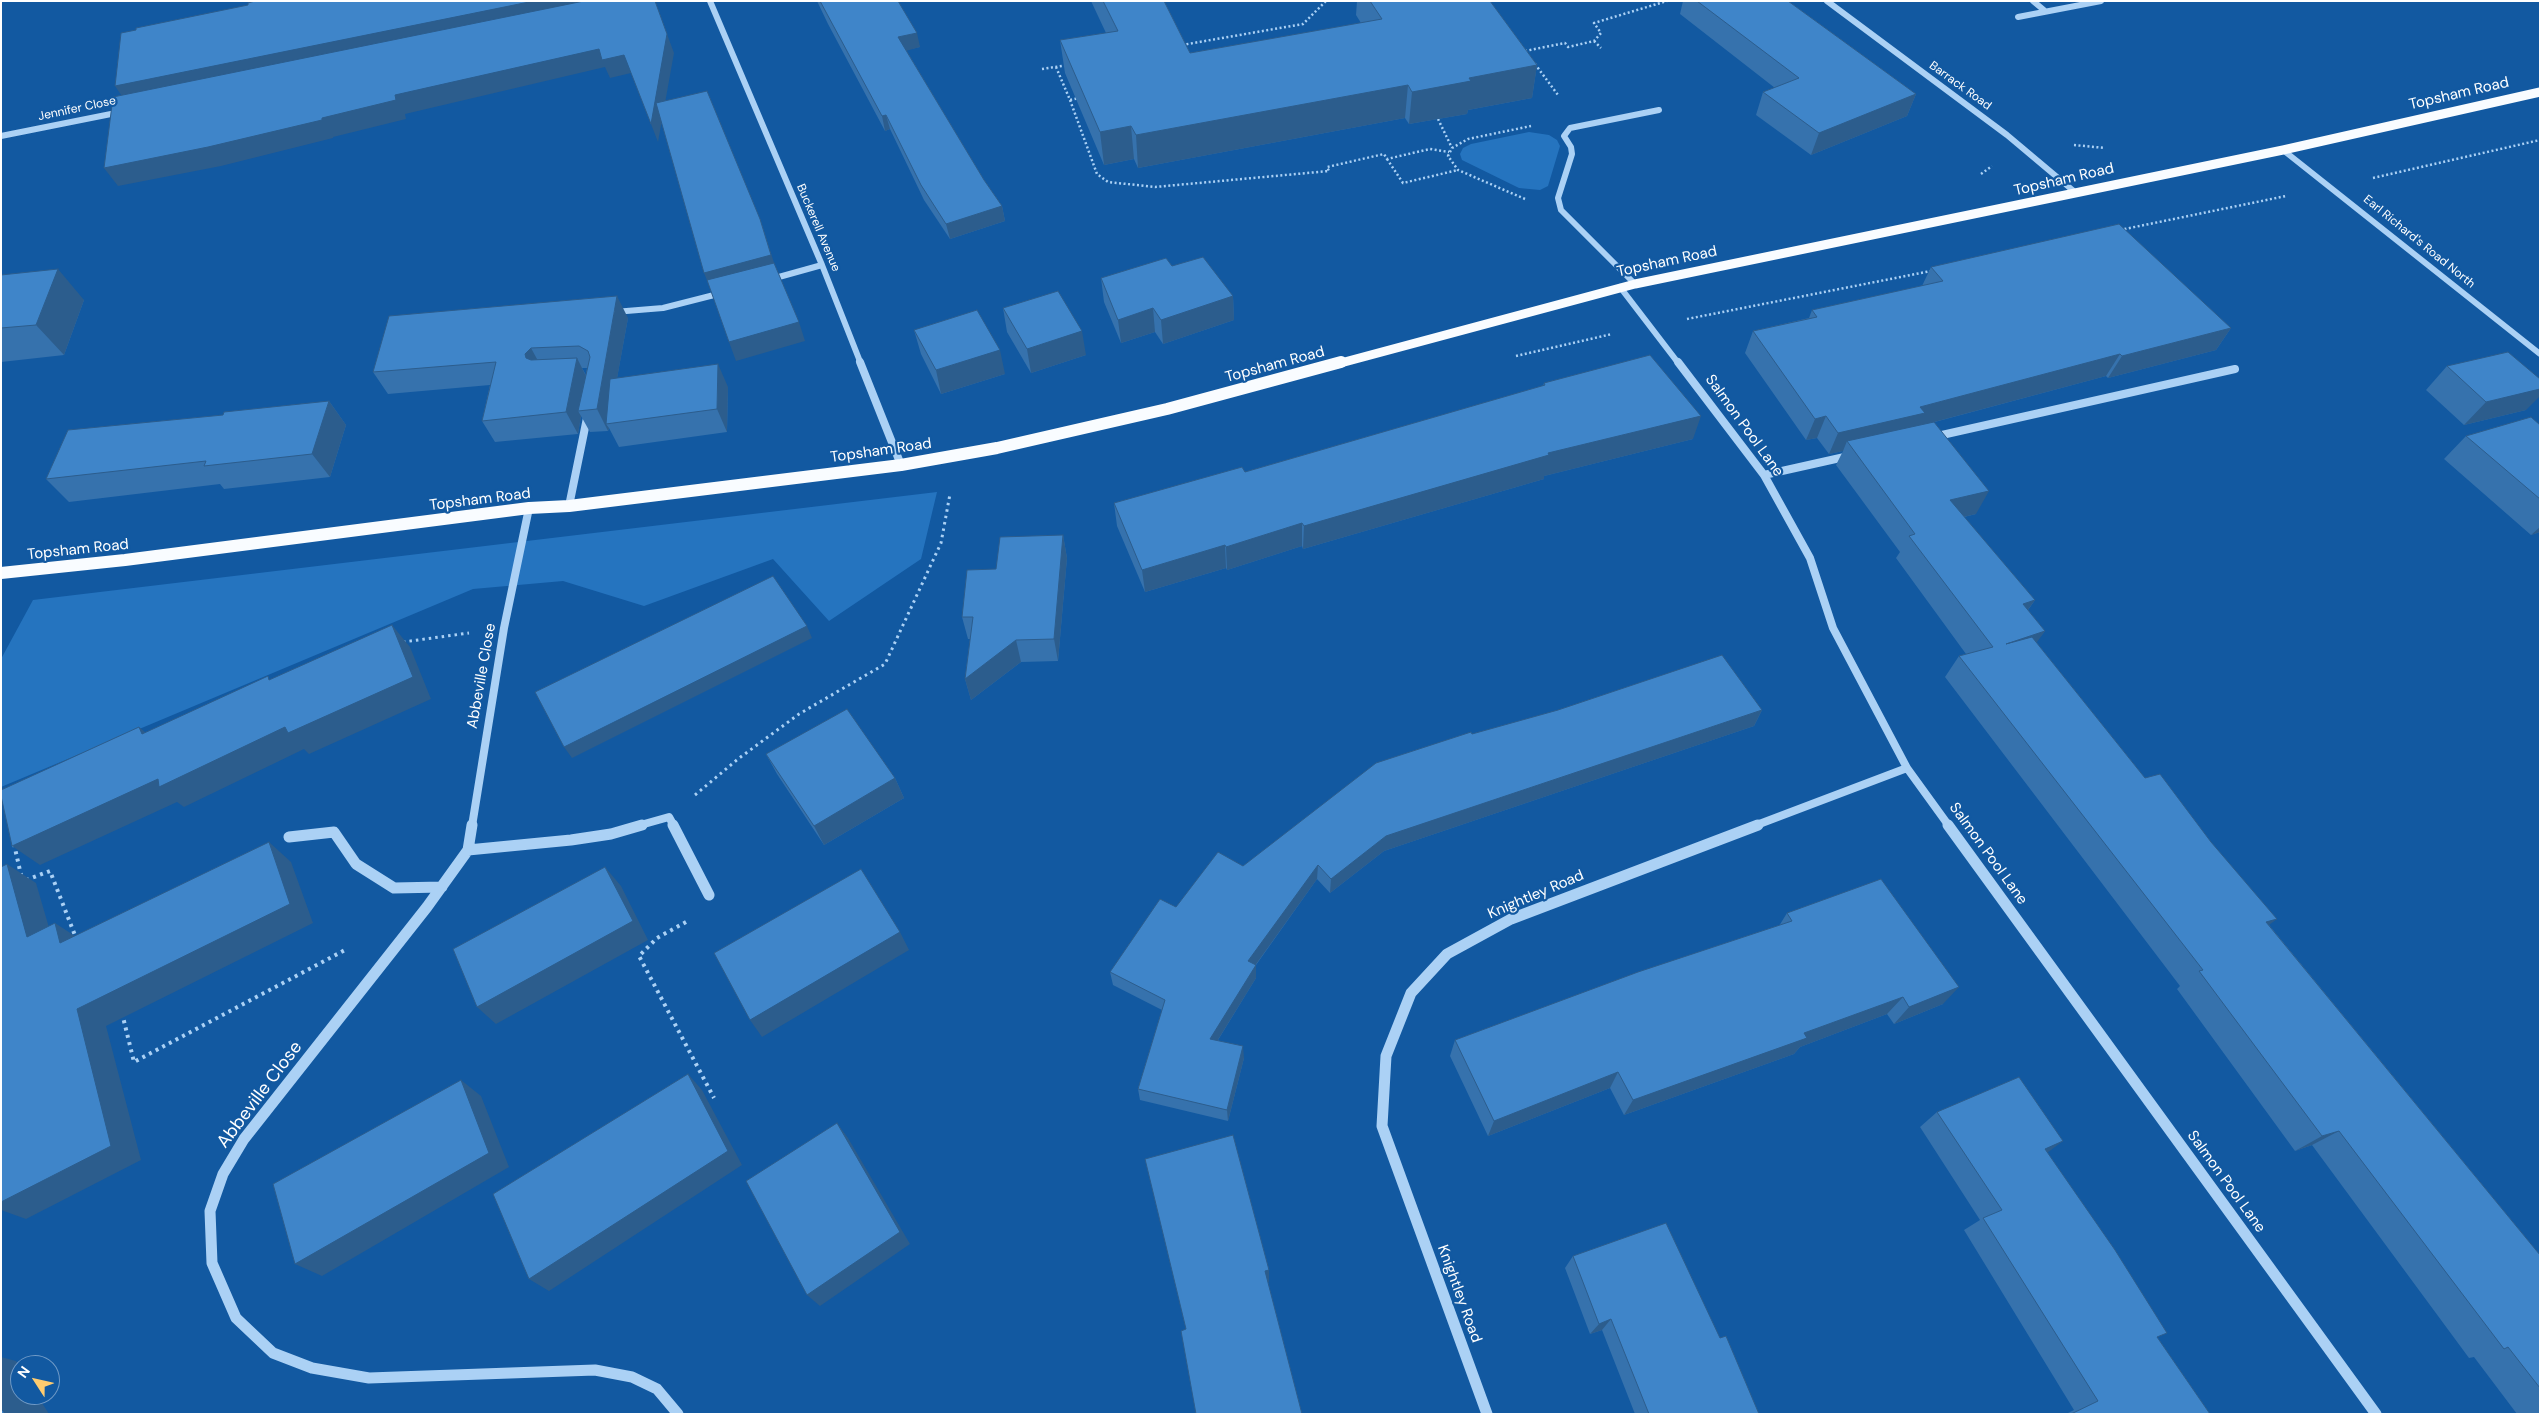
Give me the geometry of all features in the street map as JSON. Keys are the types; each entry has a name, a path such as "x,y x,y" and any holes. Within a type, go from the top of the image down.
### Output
{"main road":[{"name":"Topsham Road","path":"1,573 125,560 529,508 569,506 901,465 997,448 1167,409 1620,287 2283,150 2540,92"}],"street":[{"name":"Buckerell Avenue","path":"710,1 822,265 901,465"},
{"name":"Barrack Road","path":"1827,1 2002,130 2076,193"},
{"path":"2033,1 2045,11"},
{"path":"2018,17 2101,1"},
{"name":"Jennifer Close","path":"1,136 128,110"},
{"path":"1635,284 1561,210 1558,198 1572,154 1571,146 1564,136 1570,128 1659,110"},
{"name":"Earl Richard's Road North","path":"2283,150 2540,354"},
{"path":"757,283 822,265"},
{"name":"Salmon Pool Lane","path":"1620,287 1764,475 1810,558 1833,628 1907,768 2376,1414"},
{"path":"608,312 663,308 730,291"},
{"path":"1927,438 2235,369"},
{"path":"569,506 589,406"},
{"path":"1764,475 1860,453"},
{"name":"Abbeville Close","path":"529,508 504,628 468,850 442,887 244,1139 223,1174 210,1211 212,1263 236,1318 272,1353 312,1368 369,1378 595,1370 632,1377 657,1389 678,1414"},
{"name":"Knightley Road","path":"1487,1414 1382,1126 1386,1056 1411,993 1447,954 1510,919 1907,768"},
{"path":"468,850 572,840 611,834 669,816 709,895"},
{"path":"289,837 334,832 356,864 394,888 442,887"}],"path":[{"path":"1179,45 1302,24 1326,1"},
{"path":"1525,51 1565,43 1568,47 1594,41 1601,33 1594,23 1668,1"},
{"path":"1594,41 1601,48"},
{"path":"1520,48 1525,51 1562,101"},
{"path":"1042,69 1075,64"},
{"path":"1056,67 1097,174 1108,182 1155,187 1329,171 1327,167 1384,154 1403,183 1458,170"},
{"path":"1070,100 1082,98"},
{"path":"1438,119 1452,148"},
{"path":"1533,125 1468,139 1452,148 1450,152 1451,163 1458,170 1533,203 1561,210"},
{"path":"2112,232 2332,187 2540,140"},
{"path":"1387,158 1430,149 1450,152"},
{"path":"669,816 738,759 799,714 885,664 941,543 950,492"},
{"path":"400,642 504,628"},
{"path":"13,837 22,882 50,871 75,938 83,934"},
{"path":"709,895 715,906 657,938 639,956 714,1098"},
{"path":"120,1007 134,1062 349,948"}],"shaded area":[{"path":"1529,132 1549,135 1557,140 1560,146 1548,186 1540,190 1519,188 1462,160 1460,154 1463,148 1471,144"},
{"path":"937,492 921,559 829,621 773,559 644,606 563,581 473,589 1,787 1,659 33,600"}],"building":[{"path":"255,1 534,1 115,86 121,33 136,30 136,28 248,5 248,3"},
{"path":"584,1 655,1 667,34 651,124 624,55 602,60 599,49 395,95 396,100 322,118 322,120 208,147 104,168 113,97"},
{"path":"820,1 898,1 917,33 898,37 984,180 1002,206 946,224 921,185 886,115 882,116"},
{"path":"1103,1 1164,1 1190,53 1382,19 1370,1 1490,1 1537,65 1469,78 1471,81 1412,92 1408,85 1136,135 1131,126 1100,132 1060,40 1118,31"},
{"path":"1697,1 1788,1 1916,94 1819,133 1763,92 1799,78"},
{"path":"707,91 760,219 771,255 704,273 656,103"},
{"path":"2119,224 2231,328 2122,356 2120,354 1920,407 1925,413 1838,433 1826,416 1815,419 1753,331 1817,317 1812,310 1943,281 1931,267"},
{"path":"1203,257 1233,296 1161,320 1153,308 1118,320 1101,278 1166,258 1172,266"},
{"path":"774,263 799,322 729,342 707,280"},
{"path":"58,269 36,325 1,328 1,275"},
{"path":"1058,291 1082,331 1027,349 1003,308"},
{"path":"617,296 597,409 578,411 590,357 588,351 579,346 531,348 525,354 526,358 531,360 577,358 566,412 482,421 496,362 373,372 389,316"},
{"path":"977,310 1000,350 936,370 914,330"},
{"path":"2508,352 2540,379 2540,389 2486,402 2447,366"},
{"path":"1650,355 1701,416 1548,453 1549,455 1304,526 1302,523 1226,547 1225,545 1142,570 1114,503 1242,467 1245,472 1545,385 1544,383"},
{"path":"718,364 717,409 606,424 610,379"},
{"path":"329,401 312,454 204,466 206,461 46,479 68,430 223,415 224,412"},
{"path":"2531,417 2540,425 2540,499 2466,436"},
{"path":"1934,422 1989,491 1950,500 2035,600 2023,604 2045,631 2006,644 2032,637 2145,778 2160,774 2211,842 2277,919 2266,922 2540,1255 2540,1388 2508,1347 2504,1349 2339,1131 2322,1136 2199,971 2203,970 1959,656 1993,647 1909,536 1915,534 1847,441"},
{"path":"1063,535 1054,639 1016,640 965,679 973,617 962,617 967,570 996,569 1000,537"},
{"path":"773,576 807,626 564,747 535,692"},
{"path":"392,625 413,677 288,733 285,727 159,787 158,779 12,846 1,790 139,727 142,734 268,676 269,680"},
{"path":"1722,655 1762,710 1386,836 1331,879 1318,865 1248,961 1256,965 1210,1039 1243,1046 1227,1110 1138,1089 1165,1000 1110,972 1160,899 1176,907 1218,852 1243,866 1376,763 1471,732 1472,734 1558,710"},
{"path":"847,709 895,778 814,826 766,754"},
{"path":"269,842 290,904 77,1009 111,1146 1,1202 1,867 7,864 27,937 55,923 60,943"},
{"path":"605,867 633,921 477,1007 453,949"},
{"path":"861,869 900,932 750,1020 714,953"},
{"path":"1881,879 1959,987 1909,1007 1903,997 1804,1033 1807,1038 1633,1100 1618,1072 1494,1121 1455,1040 1638,972 1792,921 1787,913"},
{"path":"688,1074 728,1151 529,1279 493,1194"},
{"path":"2019,1077 2063,1141 2045,1149 2115,1250 2167,1333 2157,1337 2210,1414 2071,1414 2098,1401 1983,1218 2002,1210 1937,1112"},
{"path":"461,1080 489,1153 295,1264 273,1184"},
{"path":"837,1123 900,1232 807,1295 746,1181"},
{"path":"1233,1135 1269,1270 1265,1271 1302,1414 1196,1414 1181,1331 1186,1329 1145,1159"},
{"path":"1666,1223 1720,1338 1726,1336 1759,1414 1649,1414 1611,1319 1599,1324 1573,1256"}]}
